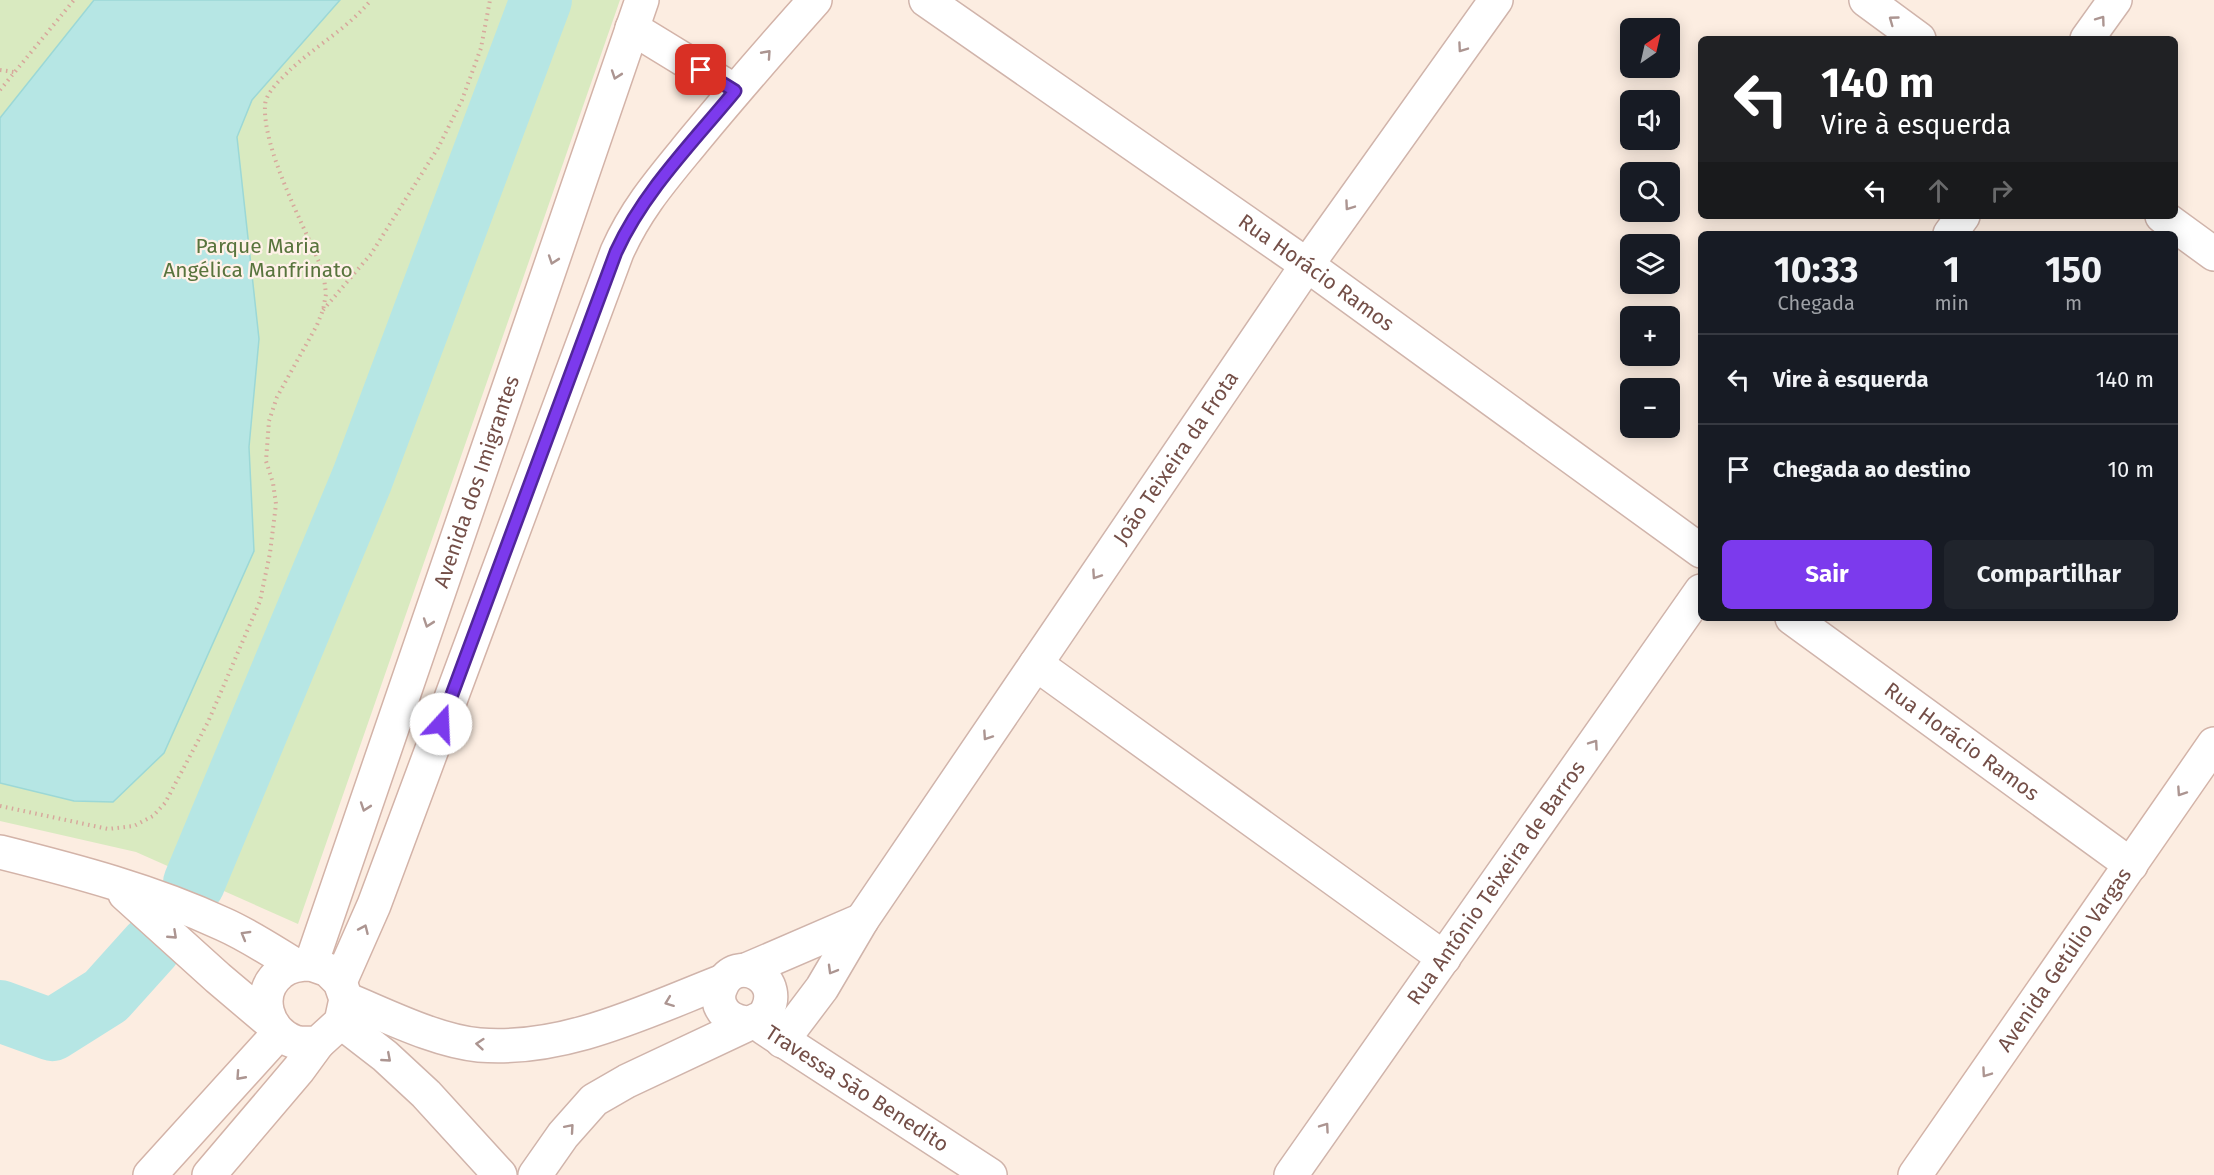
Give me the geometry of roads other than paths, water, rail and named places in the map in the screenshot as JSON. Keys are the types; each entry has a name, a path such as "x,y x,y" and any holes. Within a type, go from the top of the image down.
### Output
{"street":[{"path":"209,1175 336,1012 616,252 629,224 650,194 735,91 815,0"},
{"name":"Rua Horácio Ramos","path":"926,0 1307,265 1698,549"},
{"name":"João Teixeira da Frota","path":"782,1041 822,988 862,920 1307,265 1496,0"},
{"path":"1866,0 1915,36"},
{"path":"2089,36 2115,0"},
{"path":"637,14 735,91"},
{"name":"Avenida dos Imigrantes","path":"303,964 637,14"},
{"path":"2166,219 2214,254"},
{"name":"Rua Antônio Teixeira de Barros","path":"1291,1175 1698,595"},
{"name":"Rua Horácio Ramos","path":"1796,621 2131,865"},
{"path":"1036,664 1444,958"},
{"name":"Avenida Getúlio Vargas","path":"1915,1175 2212,751"},
{"path":"0,852 75,870 187,908 303,964 328,970 336,1012 426,1094 500,1175"},
{"path":"113,883 274,1027 296,1042 336,1012 477,1045 524,1046 591,1031 735,976 862,920"},
{"path":"274,1027 266,1005 269,987 280,972 303,964"},
{"path":"535,1175 563,1135 594,1100 627,1081 750,1022 768,1010 771,993 769,984 755,972 735,976 719,990 722,1009 728,1017 736,1021 750,1022"},
{"name":"Travessa São Benedito","path":"750,1022 990,1175"},
{"path":"150,1175 274,1027"}],"water":[{"path":"94,0 340,0 252,100 237,137 259,339 249,447 254,551 164,753 113,802 74,801 0,783 0,118"}],"waterway":[{"path":"194,883 362,479 541,0"},
{"path":"0,1011 52,1030 106,996 151,946"}],"park label":[{"name":"Parque Maria Angélica Manfrinato","path":"258,258"}]}
